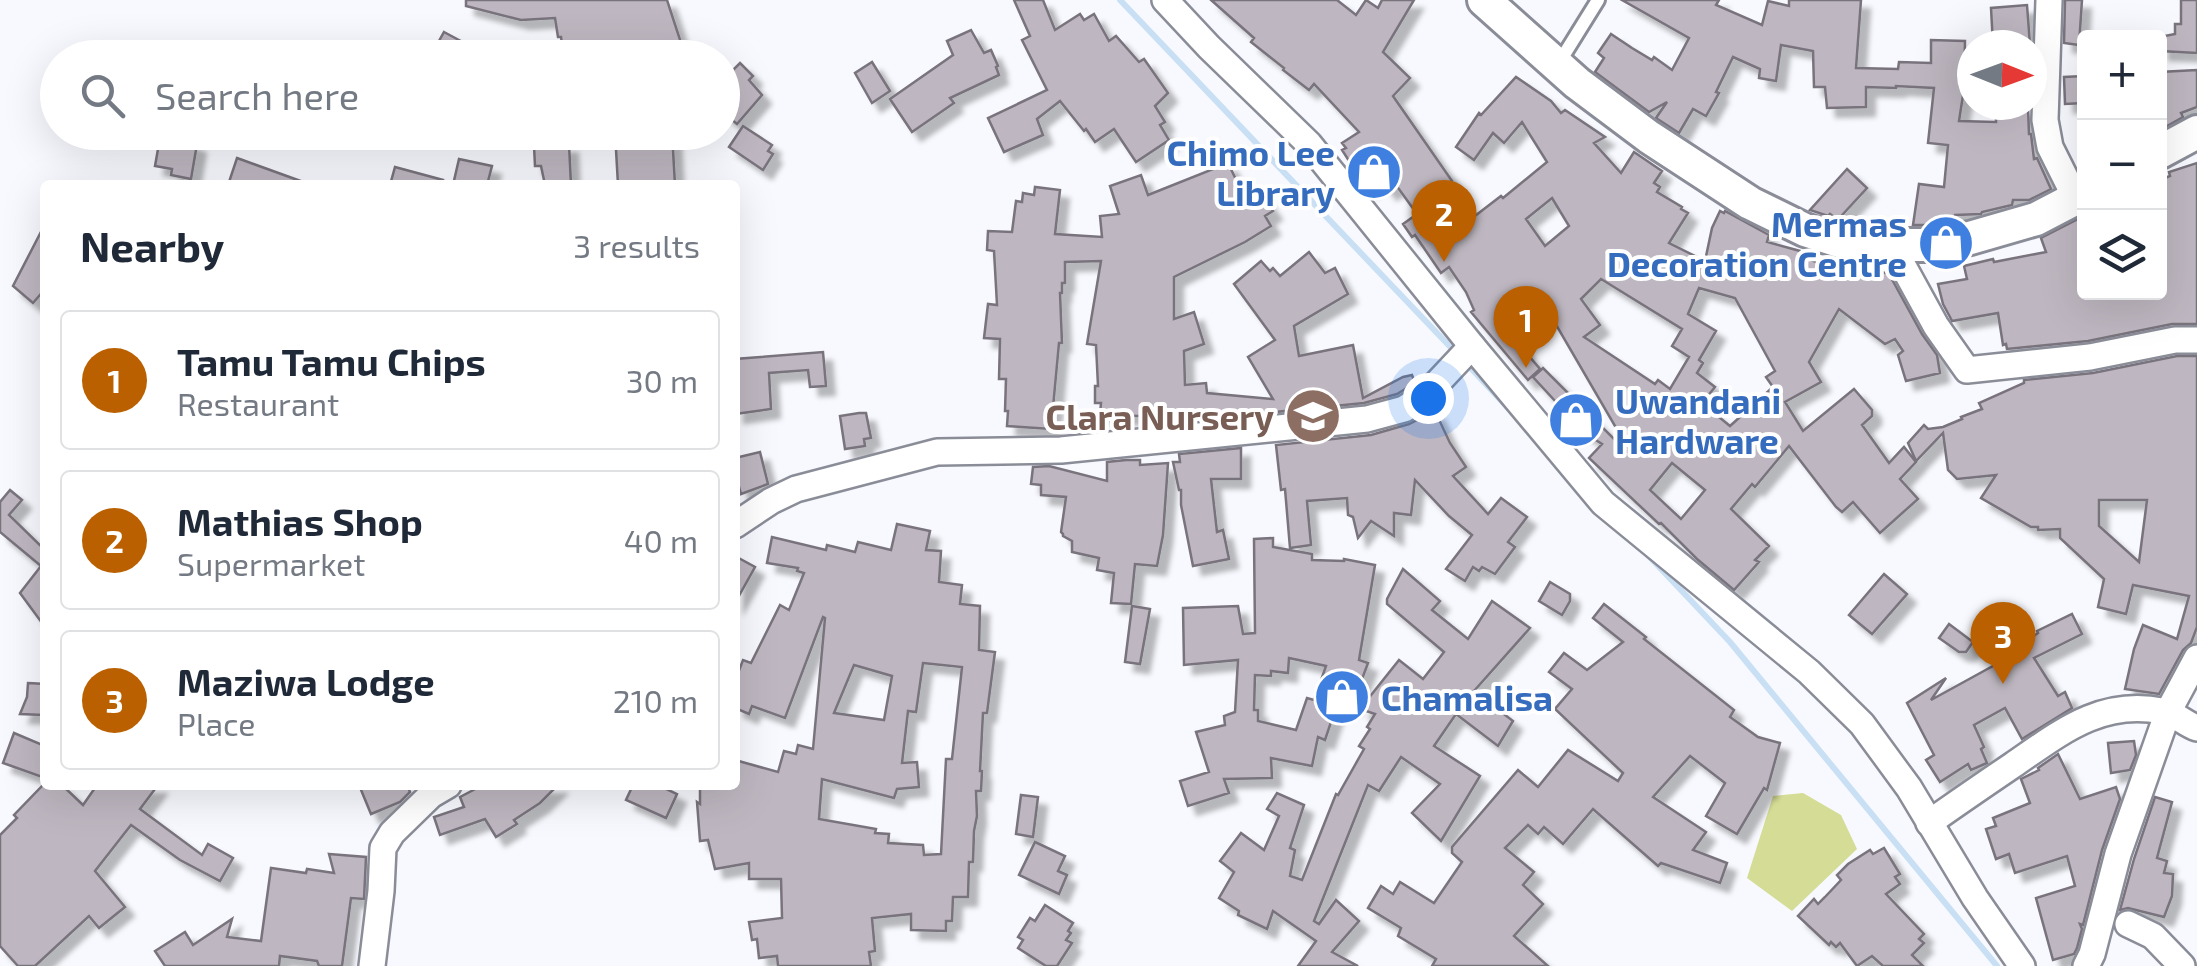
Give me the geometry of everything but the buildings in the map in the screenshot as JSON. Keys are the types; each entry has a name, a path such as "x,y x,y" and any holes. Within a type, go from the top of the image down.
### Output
{"street":[{"path":"1166,0 1310,144 1604,503 1809,672 1862,724 1908,788 2022,966"},
{"path":"1484,0 1557,66 1649,137 1750,203 1805,230 1852,244 1934,245 2036,219 2077,198"},
{"path":"2050,0 2045,120 2050,148 2077,192"},
{"path":"2167,148 2197,132"},
{"path":"1891,244 1936,326 1968,370 2197,340"},
{"path":"740,521 770,500 796,490 937,452 1061,450 1367,419 1404,409 1425,396 1472,346"},
{"path":"2086,966 2118,854 2168,712 2197,658"},
{"path":"1929,822 2090,716 2136,708 2168,712 2197,728"},
{"path":"372,966 383,848 392,833 440,790"},
{"path":"2128,924 2153,936 2182,966"}],"lane":[{"path":"1557,66 1598,0"}],"green space":[{"path":"1803,793 1841,815 1857,849 1792,911 1747,878 1773,796"}],"waterway":[{"path":"1120,0 1457,354"},
{"path":"1466,363 1509,409"},
{"path":"1645,552 1730,642 1997,966"}],"place":[{"name":"Chimo Lee Library","path":"1374,172"},
{"name":"Mermas Decoration Centre","path":"1946,243"},
{"name":"Mathias Shop","path":"1444,262"},
{"name":"Tamu Tamu Chips","path":"1526,368"},
{"name":"Clara Nursery","path":"1313,416"},
{"name":"Uwandani Hardware","path":"1576,420"},
{"name":"Maziwa Lodge","path":"2003,684"},
{"name":"Chamalisa","path":"1342,697"}]}
